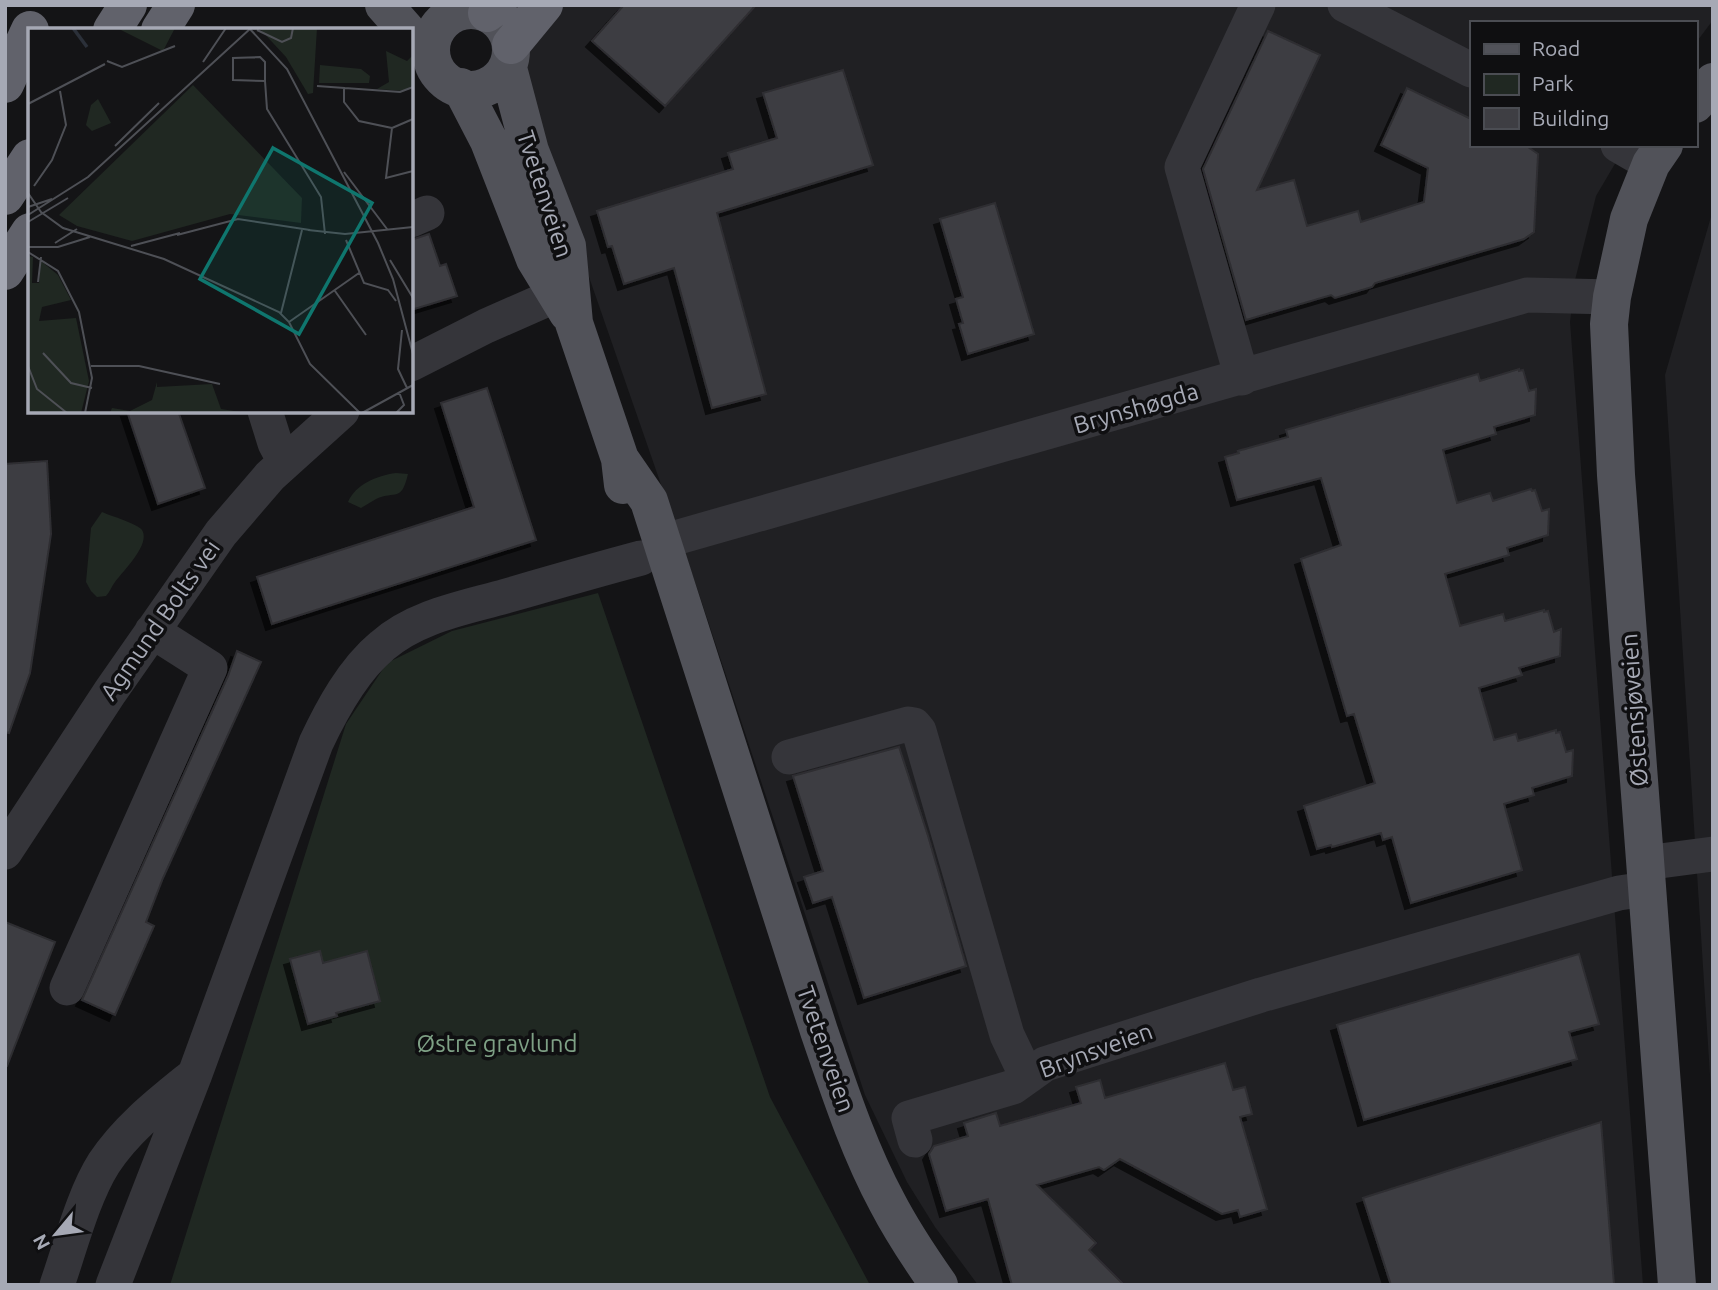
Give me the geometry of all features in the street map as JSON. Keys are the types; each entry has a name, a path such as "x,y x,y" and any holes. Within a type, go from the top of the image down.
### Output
{"highway":[{"path":"31,28 41,5"},
{"path":"113,28 128,5"},
{"path":"161,28 176,5"},
{"path":"509,56 544,5"},
{"path":"5,84 28,34"},
{"path":"5,196 28,161"},
{"path":"5,271 28,235"}],"main road":[{"path":"384,5 405,28"},
{"path":"416,40 432,42 442,23 472,9"},
{"name":"Tvetenveien","path":"472,9 496,18 507,31 509,56 530,151 567,246 567,302"},
{"path":"416,40 442,78 461,88 474,90 487,87 497,80 509,56"},
{"path":"1697,102 1713,82"},
{"name":"Tvetenveien","path":"461,88 489,141 535,259 567,302 621,459 626,510 651,550 666,642 744,800 819,1031 856,1134 887,1203 912,1247 939,1285"},
{"name":"Østensjøveien","path":"1658,155 1629,219 1612,297 1609,324 1616,475 1676,1285"}],"street":[{"path":"1242,378 1182,167 1258,5"},
{"path":"1345,5 1470,69"},
{"path":"1626,147 1658,155"},
{"name":"Brynshøgda","path":"113,1285 195,1074 316,743 329,715 364,665 381,646 404,629 441,614 651,550 1527,295 1612,297"},
{"path":"413,363 486,326 567,302"},
{"path":"266,413 275,443 285,462"},
{"name":"Agmund Bolts vei","path":"5,852 152,631 221,533 270,476 339,413"},
{"path":"67,988 210,668 152,631"},
{"name":"Brynsveien","path":"789,757 908,724 914,725 919,731 1007,1035 1027,1077 1082,1037 1273,992 1619,892 1646,876 1713,854"},
{"path":"57,1285 85,1206 104,1163 150,1111 195,1074"},
{"path":"915,1140 909,1118 1013,1087 1027,1077"}],"shaded area":[{"path":"472,5 1713,5 1713,20 1697,41 1697,21 1470,21 1470,147 1625,147 1596,196 1575,280 1570,322 1643,1285 978,1285 935,1227 907,1182 865,1095 699,594 537,127"},
{"path":"1713,210 1713,1122 1665,375"}],"green space":[{"path":"396,473 408,474 403,489 397,494 376,499 361,508 348,502 356,490 368,482"},
{"path":"102,512 135,525 142,530 144,536 139,550 106,596 97,597 86,582 91,528"},
{"name":"Østre gravlund","path":"598,593 770,1097 870,1285 170,1285 346,724 387,663 452,631"}],"building":[{"path":"624,5 756,5 665,106 592,41"},
{"path":"1268,31 1320,55 1257,190 1294,180 1307,226 1358,211 1361,222 1424,202 1428,168 1381,145 1407,88 1470,119 1470,147 1528,147 1538,154 1534,232 1524,239 1375,283 1372,287 1335,298 1331,295 1246,320 1203,169"},
{"path":"843,70 873,165 717,213 766,394 712,408 674,268 624,284 612,246 608,247 597,211 733,169 728,153 777,138 763,93"},
{"path":"995,203 1034,334 968,354 959,324 963,323 956,299 963,297 940,219"},
{"path":"429,234 440,266 446,264 457,296 413,309 413,239"},
{"path":"1523,370 1529,391 1536,389 1535,415 1494,427 1496,434 1443,450 1457,503 1490,493 1493,501 1535,490 1542,511 1549,509 1548,535 1507,548 1509,555 1445,574 1460,626 1503,614 1505,621 1544,610 1548,611 1554,632 1561,629 1560,656 1519,668 1522,675 1479,688 1494,740 1516,734 1518,741 1556,730 1556,733 1560,732 1566,752 1573,750 1572,776 1532,788 1534,795 1504,804 1522,870 1411,903 1392,837 1383,840 1381,833 1317,849 1304,806 1375,783 1354,714 1347,716 1301,559 1341,545 1321,478 1237,500 1225,457 1288,437 1286,430 1478,374 1480,381"},
{"path":"487,388 536,540 272,624 257,577 474,507 441,403"},
{"path":"128,413 179,413 205,488 158,504"},
{"path":"47,461 51,534 30,673 9,733 5,732 5,464"},
{"path":"237,651 261,662 163,878 146,922 154,926 115,1015 82,1000"},
{"path":"899,747 966,966 864,998 832,897 813,903 804,877 823,871 793,776"},
{"path":"5,922 55,942 7,1066 5,1066"},
{"path":"320,951 323,963 367,951 380,1001 308,1024 290,959"},
{"path":"1579,954 1599,1024 1569,1032 1577,1059 1364,1120 1337,1025"},
{"path":"1225,1063 1233,1090 1245,1087 1252,1114 1240,1117 1267,1209 1240,1217 1238,1210 1222,1214 1120,1159 1104,1170 1099,1167 1037,1185 1096,1243 1089,1250 1124,1285 1012,1285 988,1199 946,1211 929,1154 934,1146 968,1136 964,1123 996,1113 1000,1126 1081,1103 1076,1087 1100,1080 1105,1098"},
{"path":"1601,1122 1614,1285 1391,1285 1363,1198"}]}
